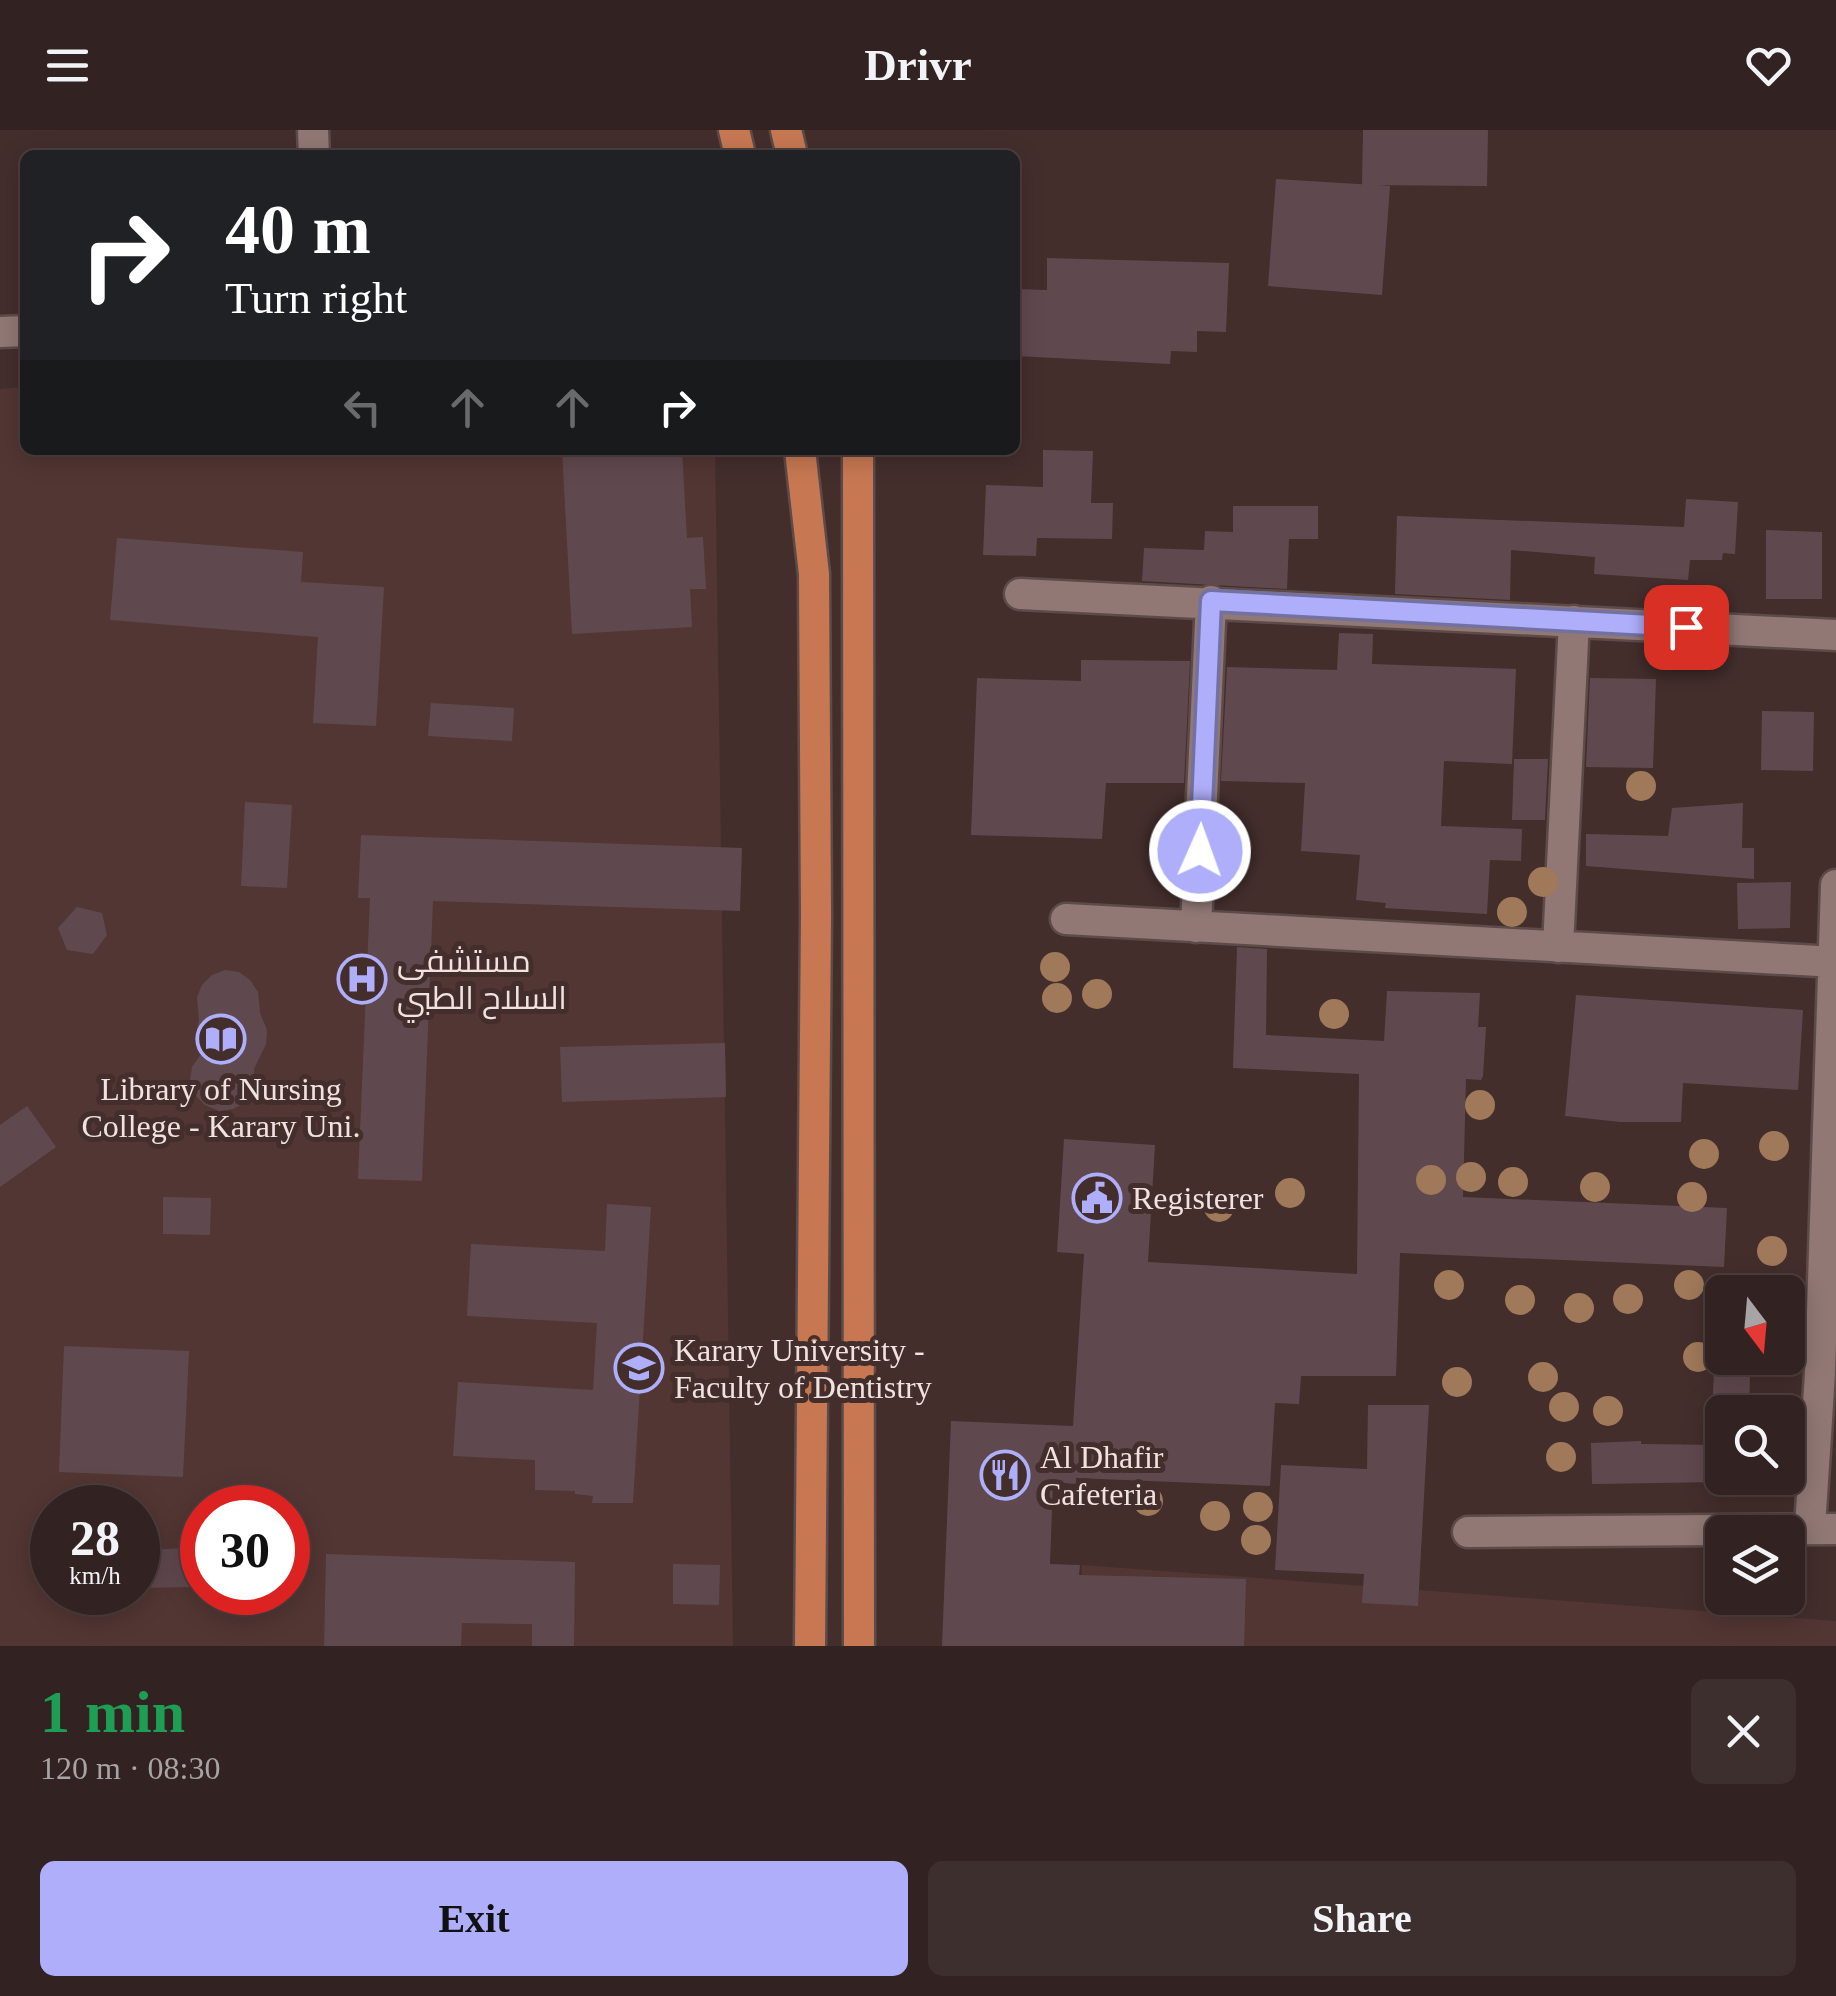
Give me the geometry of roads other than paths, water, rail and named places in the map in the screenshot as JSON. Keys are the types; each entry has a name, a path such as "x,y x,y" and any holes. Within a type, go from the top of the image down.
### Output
{"main road":[{"path":"801,455 814,574 816,934 810,1646"},
{"path":"858,455 859,1646"},
{"path":"810,1604 857,1607"}],"street":[{"path":"1020,594 1836,635"},
{"path":"1196,926 1211,601"},
{"path":"1558,947 1574,621"},
{"path":"1468,1532 1823,1528 1836,885"},
{"path":"1066,919 1834,962"}],"place":[{"name":"مستشفى السلاح الطبي","path":"362,979"},
{"name":"Library of Nursing College - Karary Uni.","path":"221,1039"},
{"name":"Registerer","path":"1097,1198"},
{"name":"Karary University - Faculty of Dentistry","path":"639,1368"},
{"name":"Al Dhafir Cafeteria","path":"1005,1475"}]}
